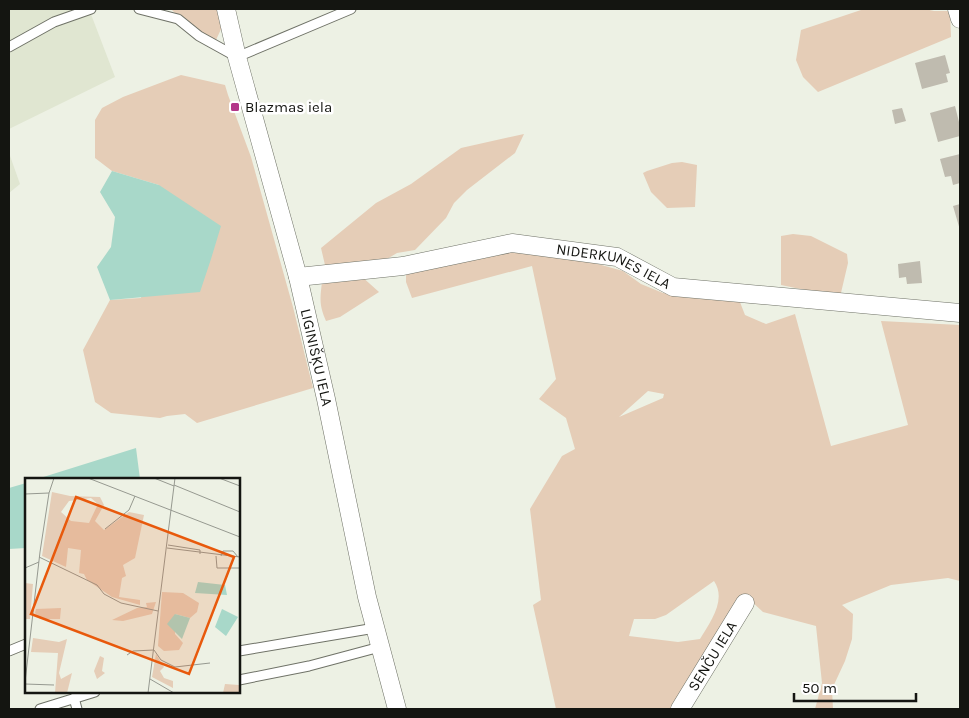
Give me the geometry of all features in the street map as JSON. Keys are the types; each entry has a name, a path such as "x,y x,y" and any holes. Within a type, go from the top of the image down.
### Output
{"street":[{"name":"LIGINIŠĶU IELA","path":"226,9 236,57 298,277 326,399 367,597 396,709"},
{"path":"958,9 960,19"},
{"name":"NIDERKUNES IELA","path":"298,277 403,266 512,243 617,257 674,287 960,313"},
{"name":"SENČU IELA","path":"680,709 745,603"}],"lane":[{"path":"9,47 54,22 91,9"},
{"path":"139,9 178,19 200,36 236,57 351,9"},
{"path":"240,651 375,628"},
{"path":"9,651 25,644"},
{"path":"240,680 309,666 380,647"},
{"path":"40,709 92,693"},
{"path":"74,698 77,709"}],"shaded area":[{"path":"9,9 89,9 115,77 9,129"},
{"path":"171,9 217,9 222,27 216,40 192,26"},
{"path":"864,9 950,11 951,37 818,92 803,77 796,60 801,30"},
{"path":"181,75 225,85 251,157 293,307 313,388 197,423 185,414 160,418 111,413 95,402 83,350 110,300 141,298 159,185 112,171 95,158 95,120 102,108 123,97"},
{"path":"524,134 515,153 467,190 454,203 446,218 415,250 397,253 360,275 379,292 340,317 326,321 321,306 321,293 322,282 329,282 321,248 376,203 411,184 461,148"},
{"path":"9,153 20,184 9,193"},
{"path":"682,162 697,165 695,207 667,208 651,192 643,173 672,163"},
{"path":"793,234 811,236 847,254 848,263 840,297 781,285 781,236"},
{"path":"501,251 569,256 623,271 641,284 663,293 738,297 745,315 766,324 795,314 831,446 908,425 881,321 960,325 960,581 948,578 891,585 842,605 853,614 852,639 845,661 832,689 833,709 815,709 822,683 816,626 763,612 750,600 675,709 556,709 533,605 541,600 530,509 562,456 575,449 566,418 539,399 556,379 532,266 412,298 406,282 406,271","holes":["648,391 664,394 663,398 619,417","714,581 718,588 718,603 716,611 700,639 678,642 629,636 634,619 655,619 666,615"]}],"water":[{"path":"112,171 159,185 221,226 200,292 110,300 97,267 111,247 115,217 100,192"},
{"path":"136,448 140,478 40,478"},
{"path":"25,483 25,548 9,549 9,488"}],"building":[{"path":"945,55 950,73 946,74 948,82 922,89 915,63"},
{"path":"955,106 960,121 960,136 938,142 930,113"},
{"path":"902,108 906,121 895,124 892,110"},
{"path":"960,154 960,183 953,185 951,176 945,177 940,159"},
{"path":"960,204 960,230 953,206"},
{"path":"920,261 922,283 907,284 906,277 899,278 898,264"}],"place":[{"name":"Blazmas iela","path":"235,107"}]}
